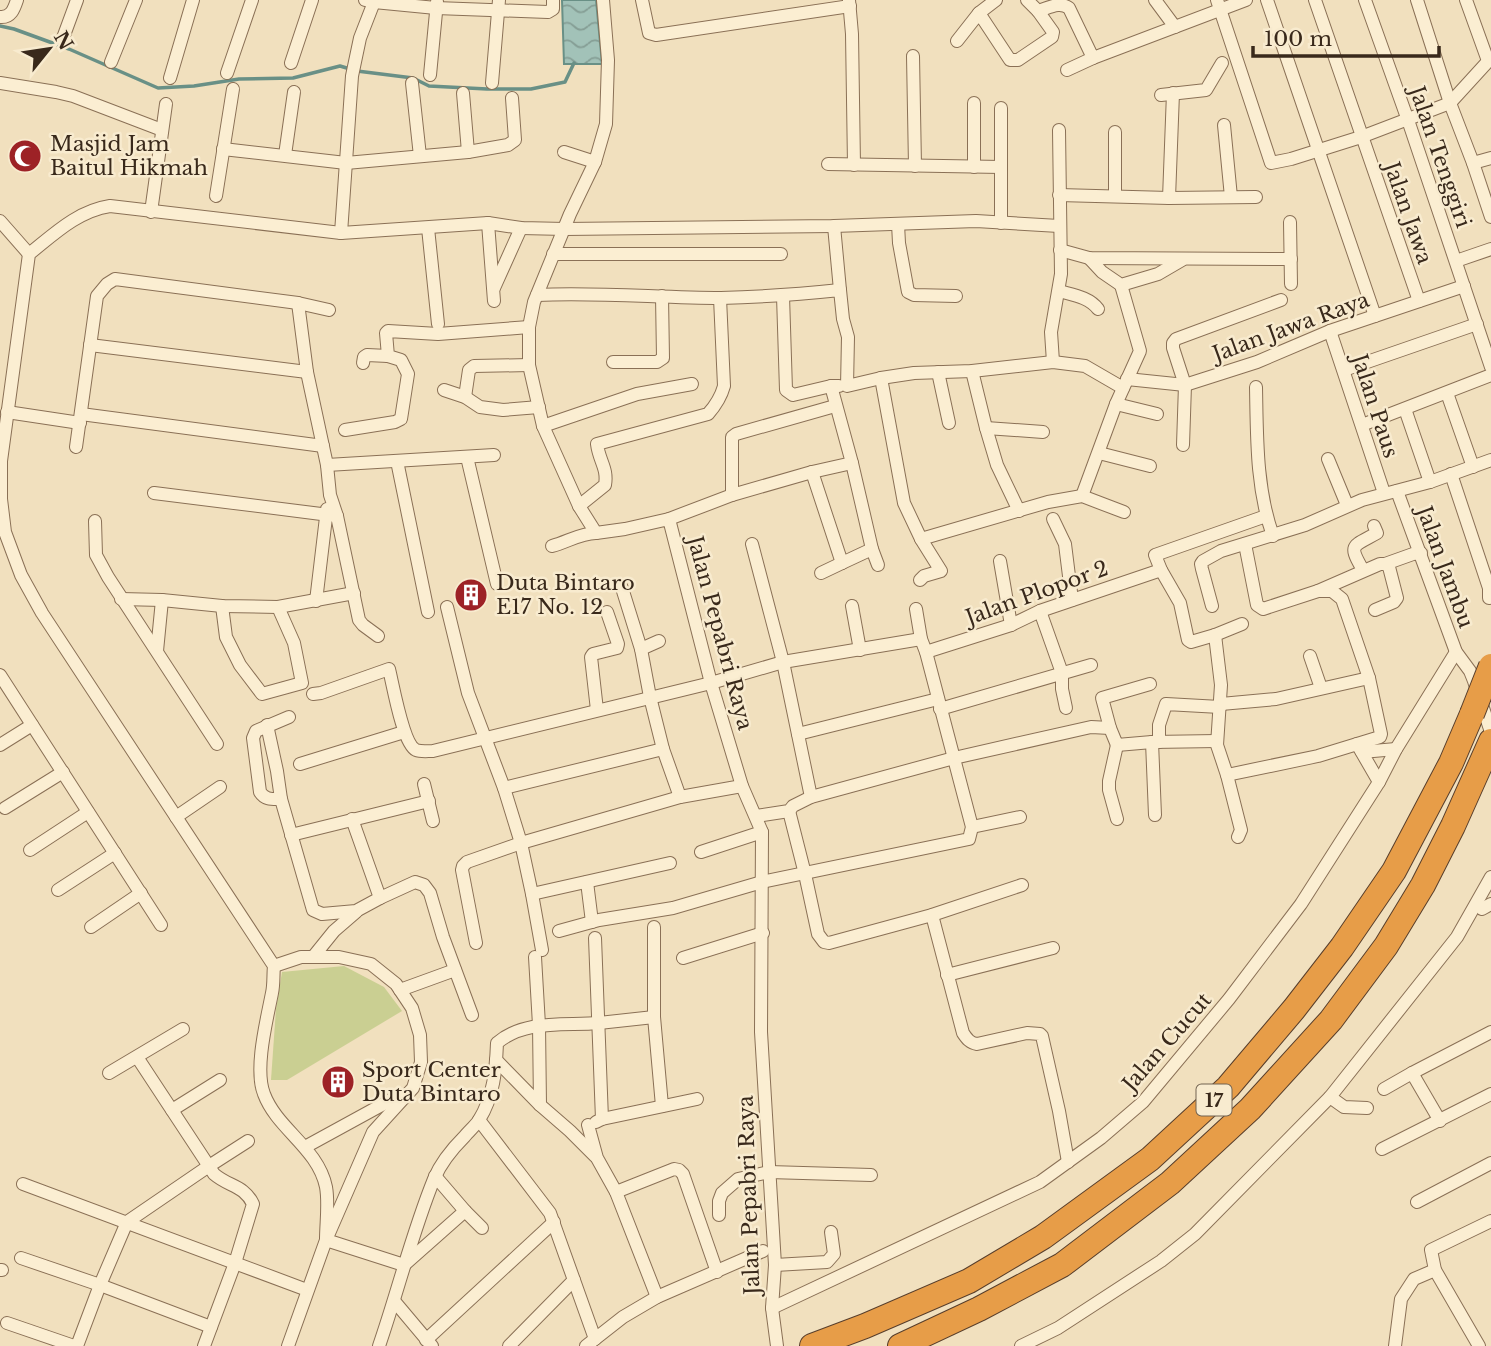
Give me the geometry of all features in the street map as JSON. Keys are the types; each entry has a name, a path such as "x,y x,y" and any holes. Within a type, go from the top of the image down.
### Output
{"highway":[{"name":"17","path":"816,1345 969,1281 1043,1237 1150,1159 1228,1087 1342,947 1394,872 1451,763 1491,666"},
{"name":"17","path":"900,1346 979,1309 1062,1265 1170,1183 1250,1109 1331,1020 1386,946 1423,885 1488,749"}],"street":[{"path":"0,17 10,15 17,0"},
{"path":"62,38 77,0"},
{"path":"111,62 136,0"},
{"path":"170,78 193,0"},
{"path":"227,73 252,0"},
{"path":"291,62 312,0"},
{"path":"341,233 352,76 369,1 499,5 548,12 552,9 552,0"},
{"path":"596,533 579,506 543,426 529,365 529,327 537,295 570,214 595,162 606,124 608,60 603,0"},
{"path":"642,0 649,33 656,35 849,3 855,164"},
{"path":"957,41 979,13 996,0"},
{"path":"979,13 1013,61 1023,58 1052,37 1053,32 1027,0"},
{"path":"1155,0 1175,27"},
{"path":"1067,70 1175,27 1219,5 1246,0"},
{"path":"1267,0 1375,316"},
{"name":"Jalan Jawa","path":"1315,0 1419,301"},
{"name":"Jalan Tenggiri","path":"1365,0 1491,367"},
{"path":"1417,0 1491,217"},
{"path":"1219,5 1271,163 1361,137 1450,103 1489,60 1466,0"},
{"path":"430,75 437,4"},
{"path":"1038,11 1059,4 1069,8 1093,58"},
{"path":"492,83 499,5"},
{"path":"913,55 915,166"},
{"path":"1169,198 1172,118 1169,95 1206,90 1222,63"},
{"path":"0,83 73,96 162,130"},
{"path":"412,83 419,156"},
{"path":"216,196 233,89"},
{"path":"285,155 294,92"},
{"path":"463,93 468,152"},
{"path":"223,149 346,163 468,152 512,143 512,98"},
{"path":"974,103 974,167"},
{"path":"151,212 166,104"},
{"path":"1001,108 1001,223"},
{"path":"1224,125 1231,197"},
{"path":"1053,362 1051,332 1061,274 1059,130"},
{"path":"1115,132 1115,196"},
{"path":"564,152 595,162"},
{"path":"1473,163 1491,158"},
{"path":"828,164 1001,167"},
{"path":"1059,195 1256,197"},
{"path":"326,1240 326,1188 314,1160 263,1094 260,1073 267,1014 273,990 274,966 42,613 21,575 3,533 1,461 29,254 68,223 97,208 110,206 341,233 488,223 521,228 565,229 898,225 976,221 1059,226"},
{"path":"0,221 29,254"},
{"path":"1290,222 1291,284"},
{"path":"488,223 494,295 521,228"},
{"path":"898,225 908,292 914,295 956,296"},
{"path":"834,226 843,319 848,337 847,386"},
{"path":"428,228 438,324"},
{"path":"1456,261 1491,249"},
{"path":"1060,250 1089,258 1291,259"},
{"path":"553,254 781,254"},
{"path":"1082,496 1116,404 1140,351 1121,285 1102,272 1089,258"},
{"path":"1121,285 1166,270 1183,260"},
{"path":"76,447 97,296 115,279 299,303 328,310"},
{"name":"Jalan Jawa Raya","path":"1125,384 1185,385 1257,362 1329,331 1464,286"},
{"path":"537,295 720,298 783,296 840,290"},
{"path":"1059,291 1087,299 1098,309"},
{"path":"613,362 657,362 663,358 662,296"},
{"path":"783,296 786,390 793,395 881,377 1053,362 1085,366 1125,384"},
{"path":"579,506 605,485 607,474 598,456 597,444 708,414 717,404 724,386 720,298"},
{"path":"1183,445 1185,385 1172,348 1173,343 1176,339 1281,300"},
{"path":"299,303 307,372 327,465 332,515 359,620 378,636"},
{"path":"1344,370 1477,324"},
{"path":"388,356 388,331 438,334 529,327"},
{"name":"Jalan Paus","path":"1329,331 1362,425 1390,492"},
{"path":"90,345 307,372"},
{"path":"345,430 401,419 408,374 401,360 367,355 363,363"},
{"path":"465,397 470,370 474,366 529,365"},
{"path":"972,371 997,465 1019,511"},
{"path":"938,372 950,423"},
{"path":"1362,425 1491,375"},
{"path":"881,377 904,503 921,539 941,571 924,576 920,580"},
{"path":"543,426 637,394 692,384"},
{"path":"831,386 878,565"},
{"path":"1256,387 1257,458 1266,516 1273,536"},
{"path":"444,390 465,397 480,407 495,410 538,407"},
{"path":"1447,393 1473,467"},
{"path":"1116,404 1157,414"},
{"path":"732,495 732,437 736,433 835,406"},
{"path":"1405,409 1430,482"},
{"path":"7,412 323,446"},
{"path":"986,428 1042,432"},
{"path":"1099,453 1150,466"},
{"path":"327,465 494,456"},
{"path":"467,457 496,584"},
{"path":"1328,459 1347,505"},
{"path":"1212,606 1201,564 1221,551 1305,525 1347,505 1430,482 1491,460"},
{"path":"397,461 428,612"},
{"path":"669,519 732,495 852,463"},
{"path":"812,472 842,563"},
{"path":"1451,474 1489,588 1489,598"},
{"name":"Jalan Jambu","path":"1390,492 1421,553 1456,652 1470,671 1491,732"},
{"path":"154,493 332,515"},
{"path":"921,539 1048,502 1082,496 1124,512"},
{"path":"316,601 332,515"},
{"path":"1242,624 1215,635 1191,642 1188,640 1180,603 1155,555 1266,516"},
{"name":"Jalan Pepabri Raya","path":"552,545 587,533 625,529 669,519 711,683 741,786 762,832 761,1032 775,1265 772,1308 777,1346"},
{"path":"1054,519 1065,544 1072,600"},
{"path":"95,521 96,555 121,599 216,744"},
{"path":"1363,570 1353,548 1377,533 1374,527"},
{"path":"752,544 783,662 811,797"},
{"path":"1245,544 1257,605 1263,609 1318,591 1363,570 1421,553"},
{"path":"821,573 872,549"},
{"path":"1000,561 1011,625"},
{"path":"1375,610 1397,598 1389,567 1385,564"},
{"name":"Jalan Plopor 2","path":"926,652 1011,625 1040,611 1161,570"},
{"path":"622,588 641,649 663,749 680,797"},
{"path":"1318,591 1332,591 1342,599 1369,678 1381,733 1380,737 1360,748"},
{"path":"121,599 278,607 354,593"},
{"path":"157,651 162,600"},
{"path":"222,606 226,637 240,665 262,694 302,683 294,643 278,607"},
{"path":"852,606 860,650"},
{"path":"447,607 468,694 504,788 521,843 532,894 538,954 540,1105"},
{"path":"559,932 592,922 673,908 762,882 969,839 972,827 915,609"},
{"path":"1040,611 1062,673 1066,708"},
{"path":"597,710 591,657 593,654 617,648 618,644 607,612"},
{"path":"1215,635 1222,685 1217,741 1241,830 1238,837"},
{"path":"313,694 389,669 404,732 412,748 433,751 711,683 783,662 921,639"},
{"path":"641,649 660,641"},
{"name":"Jalan Cucut","path":"772,1308 1040,1182 1101,1138 1143,1102 1229,999 1301,904 1379,782 1396,749 1456,652"},
{"path":"1310,656 1321,688"},
{"path":"798,734 939,704 1091,665"},
{"path":"1,678 161,925"},
{"path":"1155,815 1155,742 1166,704 1221,706 1276,699 1369,678"},
{"path":"1117,819 1109,781 1117,745 1102,698 1150,684"},
{"path":"281,799 268,799 260,792 253,738 256,731 289,717"},
{"path":"0,746 32,725"},
{"path":"267,725 281,799 313,910 321,914 356,912"},
{"path":"756,816 789,811 811,797 954,758 1091,727 1110,728"},
{"path":"300,764 404,732"},
{"path":"1117,745 1217,741"},
{"path":"1360,748 1379,782"},
{"path":"1227,775 1360,748 1396,749"},
{"path":"504,788 663,749"},
{"path":"5,808 63,772"},
{"path":"424,784 433,821"},
{"path":"476,943 462,870 467,862 521,843 680,797 741,786"},
{"path":"176,817 220,787"},
{"path":"291,835 429,801"},
{"path":"789,811 818,934 824,942 829,943 932,915 1022,885"},
{"path":"30,850 88,812"},
{"path":"972,827 1020,817"},
{"path":"352,819 380,898"},
{"path":"701,852 762,832"},
{"path":"58,890 115,853"},
{"path":"532,894 670,863"},
{"path":"1021,1346 1058,1328 1161,1261 1195,1234 1330,1097 1457,937 1491,877"},
{"path":"313,957 334,931 356,912 415,882 424,885 430,893 472,1015"},
{"path":"587,882 592,922"},
{"path":"91,927 141,893"},
{"path":"932,915 964,1033 972,1043 1040,1034 1059,1111 1068,1162"},
{"path":"654,927 654,1017 662,1106"},
{"path":"683,958 763,933"},
{"path":"595,938 602,1119"},
{"path":"947,975 1052,948"},
{"path":"274,966 301,957 339,957 371,964 396,984 412,1008 420,1035 421,1062 412,1088 373,1132 326,1240 288,1346"},
{"path":"400,990 455,970"},
{"path":"379,1346 435,1176 451,1151 479,1120 491,1091 497,1043 503,1037 539,1025 654,1017"},
{"path":"109,1073 183,1029"},
{"path":"1384,1089 1491,1032"},
{"path":"137,1057 214,1174 246,1192 253,1204 235,1263 204,1346"},
{"path":"496,1060 597,1158"},
{"path":"1412,1073 1440,1121"},
{"path":"172,1110 220,1080"},
{"path":"304,1147 412,1088"},
{"path":"1382,1149 1491,1094"},
{"path":"1330,1097 1344,1107 1367,1108"},
{"path":"570,1131 602,1119 697,1098"},
{"path":"479,1120 546,1206 574,1280 591,1343 623,1317 657,1297 763,1251"},
{"path":"588,1125 597,1158 616,1192 657,1297"},
{"path":"7,1323 76,1346 127,1222 248,1142"},
{"path":"1416,1202 1491,1163"},
{"path":"616,1192 674,1169 679,1170 683,1174 717,1272"},
{"path":"719,1215 722,1193 738,1179 769,1172 872,1175"},
{"path":"435,1176 482,1228"},
{"path":"23,1184 307,1290"},
{"path":"404,1265 465,1212"},
{"path":"1479,1346 1435,1270 1431,1250 1491,1221"},
{"path":"394,1302 429,1343 554,1222"},
{"path":"775,1265 827,1262 834,1254 831,1232"},
{"path":"326,1240 404,1265"},
{"path":"21,1258 211,1327"},
{"path":"1395,1346 1401,1299 1415,1279 1435,1270"},
{"path":"509,1346 574,1280"}],"green space":[{"path":"344,966 384,987 402,1011 287,1080 271,1080 276,1009 282,972"}],"water":[{"path":"562,0 596,0 602,64 564,64"}],"waterway":[{"path":"0,26 69,49 158,88 239,79 293,78 340,66 350,69"},
{"path":"357,71 413,78 429,86 531,89 565,82 574,63"}],"place":[{"name":"Masjid Jam Baitul Hikmah","path":"25,156"},
{"name":"Duta Bintaro E17 No. 12","path":"471,595"},
{"name":"Sport Center Duta Bintaro","path":"338,1082"}]}
